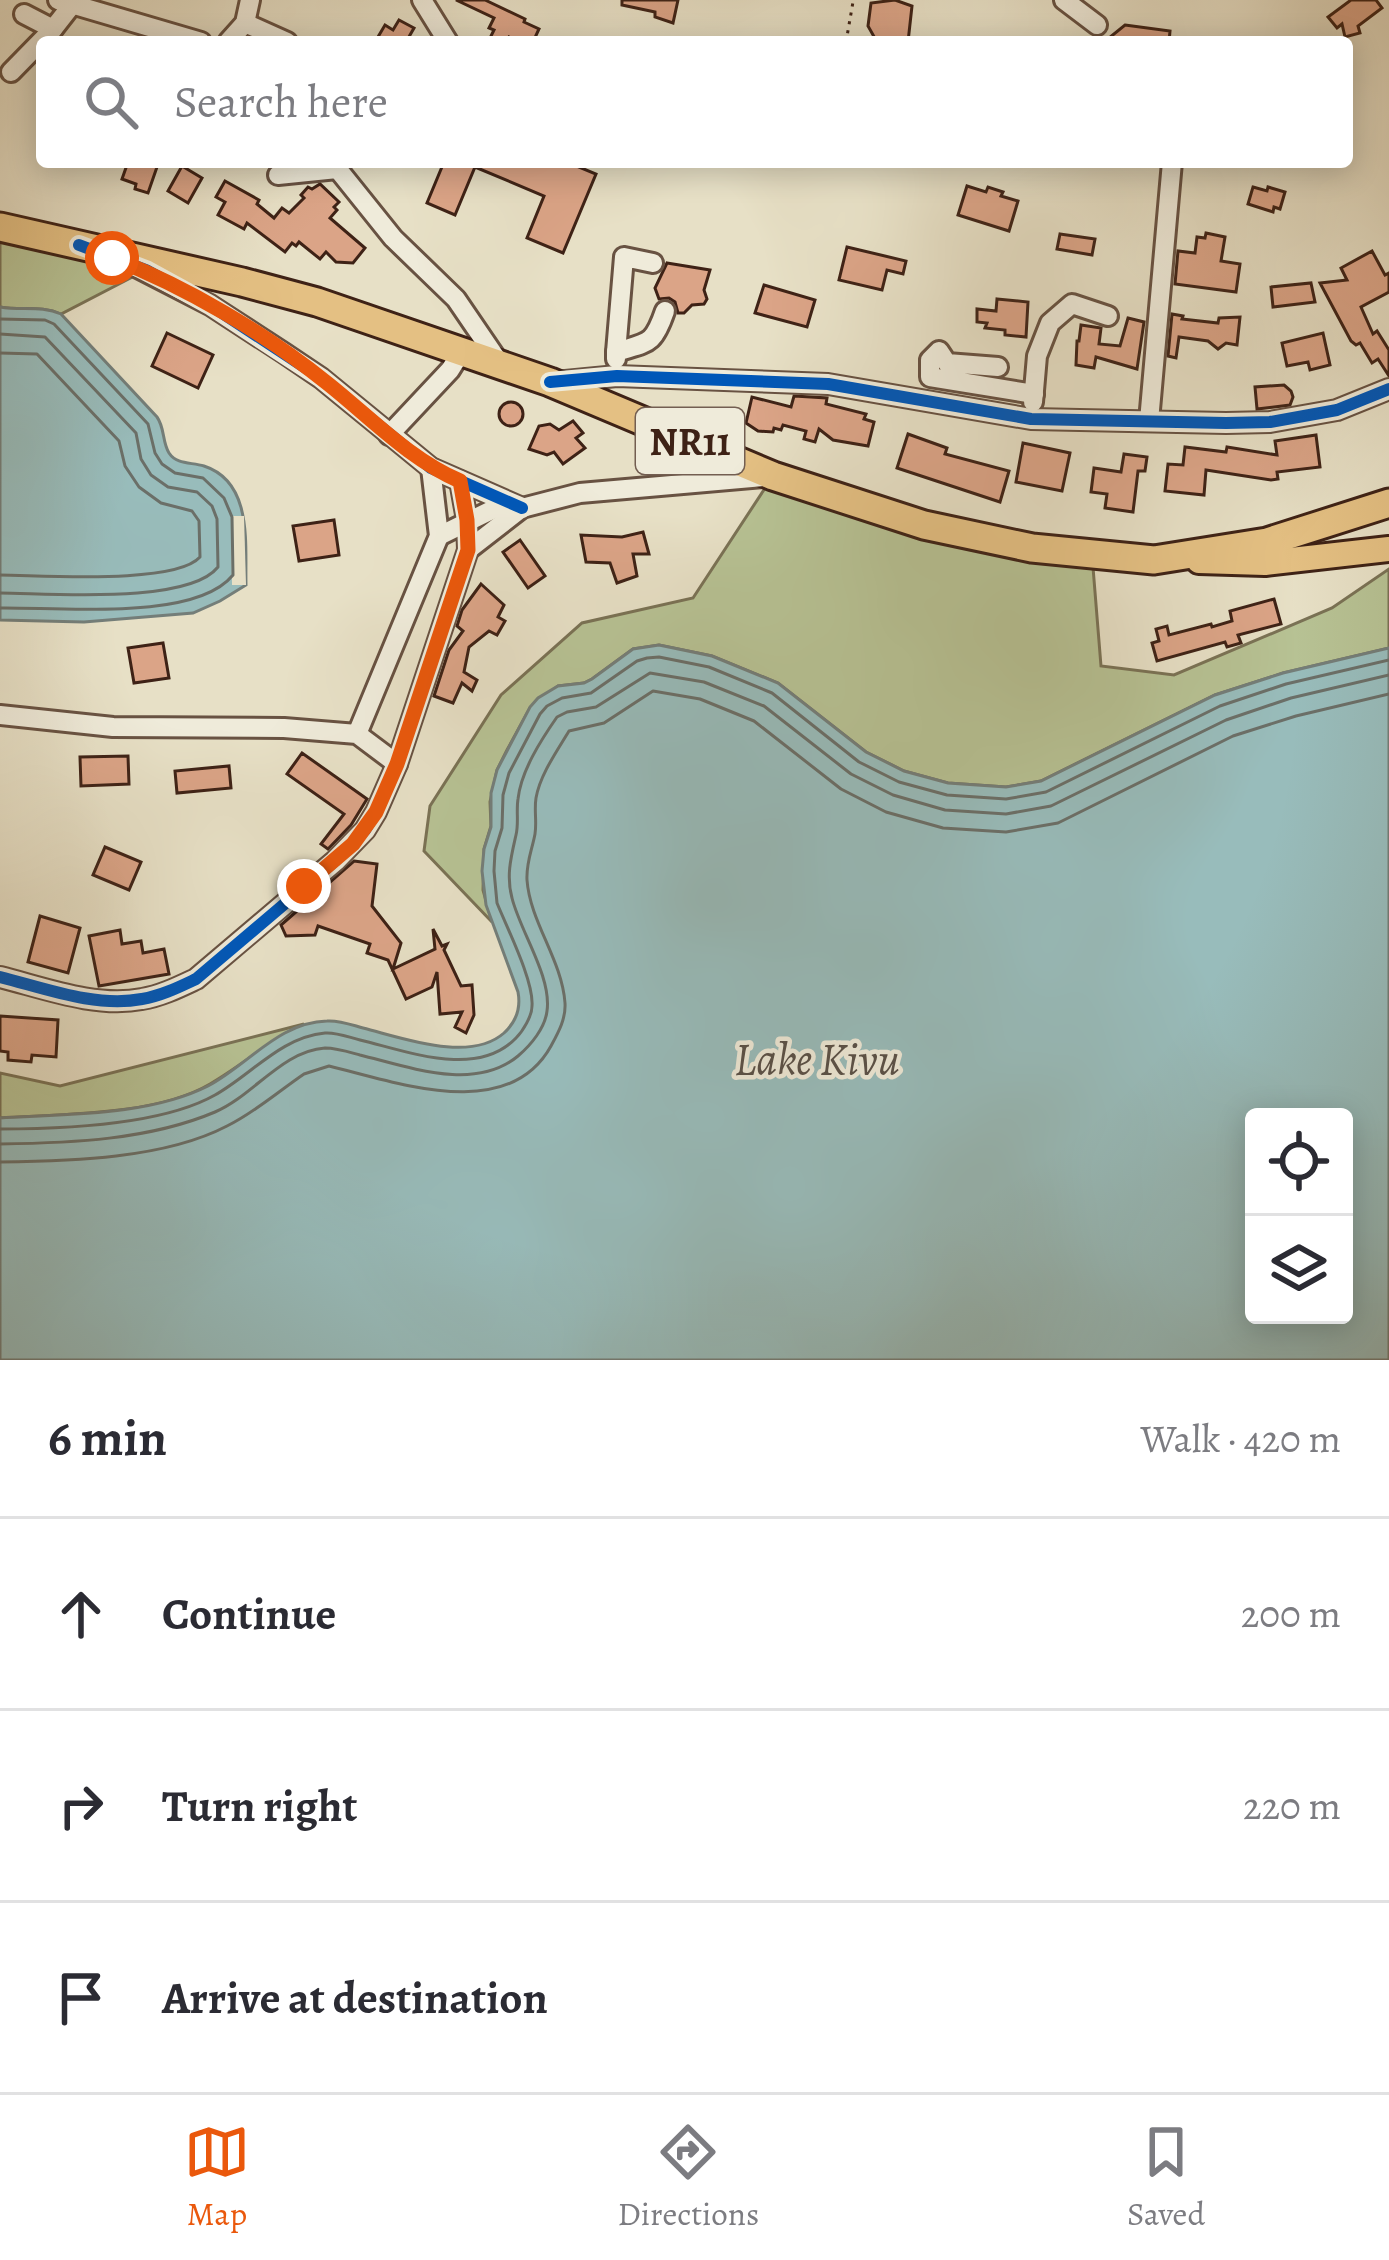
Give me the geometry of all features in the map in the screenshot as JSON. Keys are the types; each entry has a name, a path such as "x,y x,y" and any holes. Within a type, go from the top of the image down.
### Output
{"highway":[{"name":"NR11","path":"0,227 317,302 550,382 772,476 924,525 1032,548 1154,560 1267,542 1389,503"}],"main road":[{"path":"1154,560 1265,563 1389,549"}],"street":[{"path":"233,36 245,23 250,0"},
{"path":"422,0 444,36"},
{"path":"1064,0 1097,25"},
{"path":"46,36 65,3 179,36"},
{"path":"24,14 53,29"},
{"path":"245,23 274,36"},
{"path":"11,72 36,46"},
{"path":"278,175 318,168"},
{"path":"337,168 393,238 456,299 502,368"},
{"path":"1149,421 1171,168"},
{"path":"79,245 146,271 210,305 321,378 431,469 514,506"},
{"path":"617,376 624,257 653,263"},
{"path":"1031,419 1037,356 1050,323 1072,304 1108,316"},
{"path":"616,352 642,347 657,335 665,311"},
{"path":"389,434 462,351"},
{"path":"998,367 947,363 939,351 930,360 930,377 1034,394"},
{"path":"550,382 617,376 828,384 1031,419 1149,421 1270,422 1337,410 1389,389"},
{"path":"357,734 439,536 431,469"},
{"path":"439,536 467,520 580,493 772,476"},
{"path":"0,977 100,1000 141,1000 196,979 353,844 376,812 397,764 468,550 460,481"},
{"path":"468,550 514,506"},
{"path":"0,715 113,727 284,728 357,734 397,764"}],"path":[{"path":"847,36 853,2"}],"green space":[{"path":"0,227 146,270 61,314 0,307"},
{"path":"773,476 1092,555 1101,666 1174,675 1332,608 1389,569 1389,648 1215,695 1041,781 1006,787 948,783 904,771 866,752 778,683 712,656 659,645 633,649 592,679 558,686 530,708 507,750 497,770 484,849 483,890 492,922 424,851 430,806 501,695 582,623 693,598"},
{"path":"304,1024 210,1084 163,1102 0,1118 0,1073 60,1086"}],"water":[{"path":"0,307 61,314 157,417 172,457 204,466 231,486 243,516 246,585 193,613 84,622 0,620"},
{"name":"Lake Kivu","path":"659,645 712,656 778,683 866,752 904,771 948,783 1006,787 1041,781 1215,695 1389,648 1389,1360 0,1360 0,1118 106,1112 185,1096 223,1077 279,1036 310,1023 341,1022 455,1047 490,1042 512,1024 518,992 486,905 482,871 491,827 491,793 497,770 530,707 558,686 592,679 633,649"}],"pier":[{"path":"231,516 244,516 246,585 232,585"}],"building":[{"path":"456,0 485,0 539,29 536,36 491,36 494,18"},
{"path":"622,0 678,0 673,23 655,17 655,12 622,5"},
{"path":"895,0 912,6 909,36 874,36 868,26 871,3"},
{"path":"1351,0 1376,0 1382,8 1358,26 1360,33 1349,36 1342,24 1337,28 1328,17"},
{"path":"399,20 414,28 409,36 379,36 385,25 393,30"},
{"path":"1125,25 1170,31 1170,36 1111,36"},
{"path":"126,168 157,168 148,193 122,179"},
{"path":"181,168 202,178 188,203 168,191"},
{"path":"442,168 475,168 455,215 427,203"},
{"path":"477,168 582,168 596,174 563,253 527,238 544,196"},
{"path":"225,181 259,200 257,204 274,218 282,208 289,213 308,187 320,184 339,202 330,218 365,248 353,263 336,262 326,252 320,259 299,242 285,252 247,223 244,229 218,215 225,202 216,197"},
{"path":"967,186 986,192 988,187 1018,201 1009,231 958,215"},
{"path":"1253,187 1285,192 1280,209 1274,207 1273,212 1248,204"},
{"path":"1206,233 1225,237 1221,261 1240,264 1236,292 1175,284 1178,251 1195,253 1197,237 1205,238"},
{"path":"1060,234 1095,239 1092,255 1057,249"},
{"path":"847,247 906,261 903,274 887,270 882,290 839,280"},
{"path":"1372,251 1385,275 1389,273 1389,292 1361,307 1373,334 1377,331 1389,350 1389,376 1378,359 1372,363 1360,343 1351,341 1320,283 1347,280 1341,268"},
{"path":"667,263 710,270 704,304 678,313 675,302 659,299 655,288"},
{"path":"1311,283 1315,302 1273,307 1271,287"},
{"path":"764,285 815,300 807,327 755,313"},
{"path":"997,299 1028,302 1026,337 1005,335 1005,330 977,322 977,309 996,311"},
{"path":"1172,314 1218,323 1219,318 1240,317 1237,345 1226,343 1218,349 1208,341 1179,337 1176,358 1168,356"},
{"path":"1128,318 1144,322 1137,369 1096,357 1094,368 1076,365 1081,325 1101,328 1099,344 1120,346"},
{"path":"167,333 213,355 198,388 152,366"},
{"path":"1323,333 1330,365 1310,370 1308,362 1287,366 1282,343"},
{"path":"1284,385 1293,397 1290,405 1257,409 1255,387"},
{"path":"794,396 827,398 826,404 866,414 864,419 874,422 868,446 833,440 819,429 815,442 804,439 806,431 783,425 773,432 758,431 746,423 752,397 791,407"},
{"path":"511,402 520,405 520,423 511,426 502,423 499,414 502,405"},
{"path":"573,421 583,433 576,438 585,448 563,464 554,452 547,455 529,449 539,426 550,424 559,430"},
{"path":"908,434 947,448 945,454 1009,471 1000,502 897,468"},
{"path":"1316,435 1320,467 1277,472 1278,479 1271,480 1206,470 1204,495 1165,491 1168,464 1183,465 1185,447 1226,452 1227,447 1277,455 1275,441"},
{"path":"1023,443 1070,453 1062,491 1016,482"},
{"path":"1124,454 1147,457 1145,471 1138,471 1133,512 1105,508 1107,494 1091,492 1094,468 1121,472"},
{"path":"334,520 339,555 299,561 293,526"},
{"path":"643,532 649,554 633,554 637,576 617,583 610,563 586,562 581,535 622,537"},
{"path":"520,540 545,576 528,588 503,552"},
{"path":"481,584 504,605 498,617 505,621 497,635 489,631 469,647 464,672 477,680 472,691 462,683 453,703 434,696 449,650 463,631 457,626 462,610"},
{"path":"1274,599 1281,624 1238,635 1241,643 1227,647 1225,642 1157,661 1152,643 1159,641 1156,629 1167,626 1169,635 1212,627 1232,621 1230,611"},
{"path":"163,643 169,678 134,683 128,648"},
{"path":"302,753 367,799 328,849 321,844 344,814 287,774"},
{"path":"128,756 129,784 81,786 80,757"},
{"path":"229,766 231,788 177,793 175,771"},
{"path":"105,847 141,862 129,890 93,875"},
{"path":"354,861 377,864 372,906 401,943 393,969 435,949 433,929 442,946 447,944 444,950 461,986 472,985 474,1015 466,1033 455,1027 462,1012 440,1014 437,972 432,987 406,999 388,960 367,953 370,944 318,926 315,935 286,936 281,925"},
{"path":"40,916 80,928 68,973 28,962"},
{"path":"120,930 122,944 141,941 143,953 164,949 169,974 99,986 89,936"},
{"path":"0,1016 58,1020 56,1057 8,1060 8,1052 0,1051"}],"cycle path":[{"path":"79,245 146,270 210,305 321,378 431,468 522,508"},
{"path":"550,382 617,376 828,384 1031,419 1226,423 1270,422 1337,410 1389,389"},
{"path":"0,977 107,1001 170,991 196,979 365,830 397,764 468,550 460,481"}],"route":[{"path":"112,258 210,305 321,378 431,469 460,481 468,550 397,764 365,830 304,886"}]}
